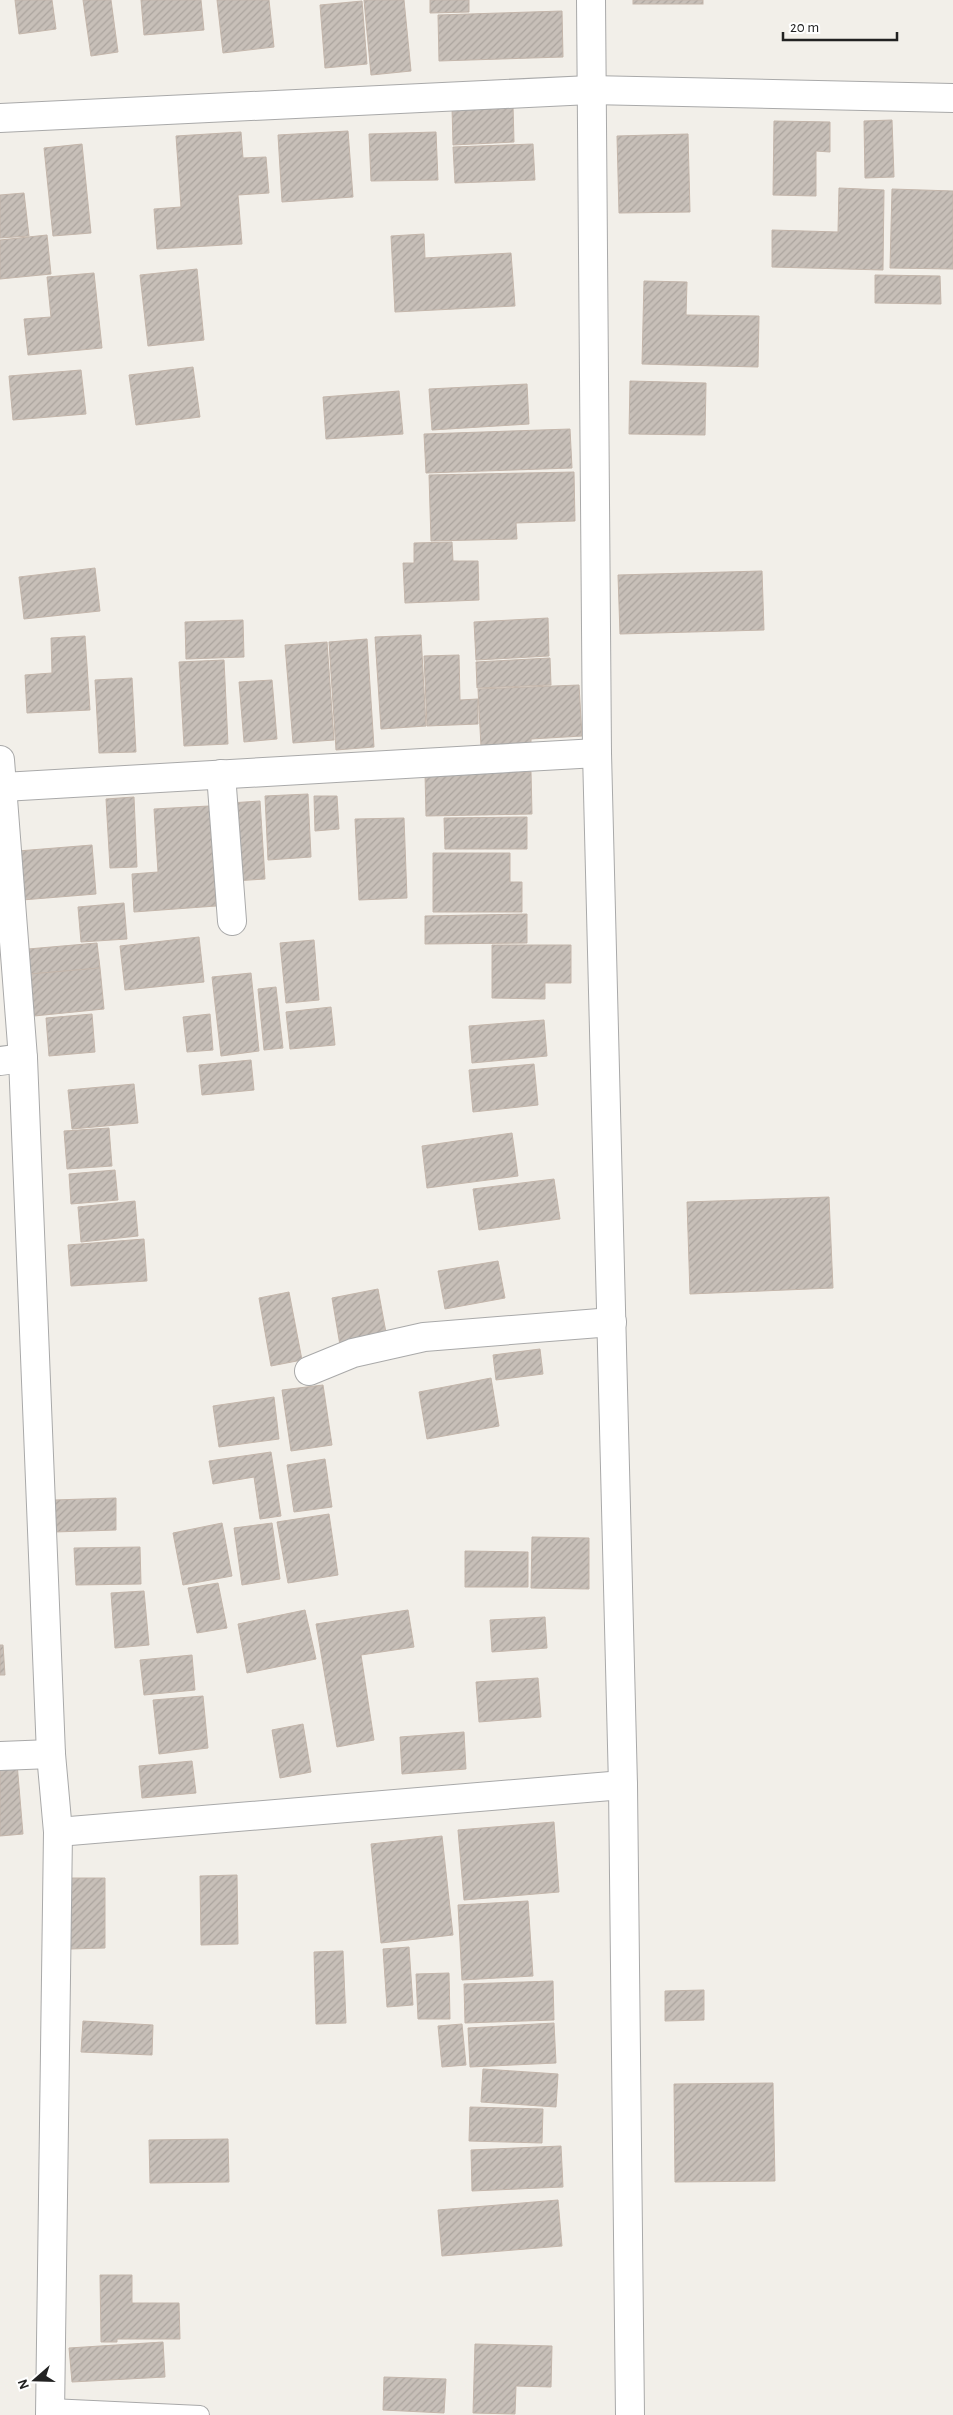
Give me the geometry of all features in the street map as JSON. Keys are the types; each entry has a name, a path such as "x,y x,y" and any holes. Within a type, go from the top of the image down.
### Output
{"street":[{"path":"591,0 590,90 597,753 623,1785 630,2415"},
{"path":"0,118 590,90 953,98"},
{"path":"3,787 597,753"},
{"path":"0,760 3,787 12,1060 51,1754 58,1832 50,2411"},
{"path":"221,774 232,921"},
{"path":"309,1371 353,1353 424,1338 612,1322"},
{"path":"0,1756 51,1754"},
{"path":"58,1832 623,1785"}],"lane":[{"path":"50,2411 200,2415"}],"building":[{"path":"15,0 52,0 56,29 19,34"},
{"path":"83,0 111,0 118,52 91,56"},
{"path":"141,0 201,0 204,30 144,35"},
{"path":"217,0 269,0 274,47 223,53"},
{"path":"364,0 404,0 411,71 371,75"},
{"path":"430,0 469,0 469,12 430,13"},
{"path":"633,0 703,0 703,4 633,4"},
{"path":"362,1 367,64 325,68 320,5"},
{"path":"562,11 563,57 439,61 438,15"},
{"path":"513,105 514,142 453,145 452,107"},
{"path":"892,120 894,177 865,178 864,121"},
{"path":"774,121 830,122 830,152 816,151 816,196 773,195"},
{"path":"348,131 353,197 282,202 278,135"},
{"path":"241,132 243,158 266,157 269,193 238,195 242,244 157,249 154,209 181,207 176,136"},
{"path":"436,132 438,180 371,181 369,134"},
{"path":"688,134 690,212 619,213 617,136"},
{"path":"82,144 91,233 53,236 44,148"},
{"path":"533,144 535,180 455,183 453,147"},
{"path":"839,188 884,190 883,270 772,267 772,230 838,232"},
{"path":"892,189 953,191 953,269 890,268"},
{"path":"24,193 29,236 0,238 0,195"},
{"path":"424,234 425,258 511,253 515,306 395,312 391,236"},
{"path":"47,235 51,274 0,279 0,240"},
{"path":"197,269 204,340 148,346 140,275"},
{"path":"94,273 102,348 28,355 24,319 51,317 47,277"},
{"path":"875,275 940,276 941,304 875,303"},
{"path":"644,281 687,282 686,315 759,316 758,367 642,364"},
{"path":"193,367 200,417 136,425 129,375"},
{"path":"81,370 86,414 13,420 9,376"},
{"path":"630,381 706,383 705,435 629,434"},
{"path":"527,384 529,424 432,430 429,389"},
{"path":"399,391 403,434 326,439 323,397"},
{"path":"570,429 572,468 426,473 424,434"},
{"path":"574,472 575,521 516,523 517,539 431,541 429,475"},
{"path":"452,542 453,561 478,561 479,600 405,603 403,563 414,563 414,543"},
{"path":"95,568 100,611 24,619 19,577"},
{"path":"762,571 764,630 620,634 618,575"},
{"path":"548,618 549,656 476,660 474,622"},
{"path":"243,620 244,657 186,659 185,622"},
{"path":"421,635 426,726 381,729 375,637"},
{"path":"85,636 90,710 27,713 25,675 52,673 51,638"},
{"path":"367,639 374,747 336,750 329,642"},
{"path":"327,642 334,740 293,743 285,645"},
{"path":"459,655 460,700 478,699 478,724 427,726 424,656"},
{"path":"550,658 551,685 477,688 476,662"},
{"path":"224,660 228,744 184,746 179,662"},
{"path":"132,678 136,752 99,753 95,680"},
{"path":"272,680 277,739 244,742 239,682"},
{"path":"579,685 582,736 531,739 531,745 481,747 478,689"},
{"path":"531,772 532,814 426,816 425,773"},
{"path":"308,794 311,857 268,860 265,796"},
{"path":"314,796 337,796 339,829 315,831"},
{"path":"134,797 137,867 110,868 106,799"},
{"path":"260,801 265,879 234,881 230,803"},
{"path":"209,806 216,906 134,912 132,874 158,872 154,809"},
{"path":"527,817 527,849 445,849 444,818"},
{"path":"404,818 407,898 359,900 355,819"},
{"path":"92,845 96,894 22,900 18,851"},
{"path":"433,853 510,853 510,882 522,882 522,912 433,912"},
{"path":"124,903 127,939 81,942 78,907"},
{"path":"527,914 527,943 425,944 425,916"},
{"path":"199,937 204,982 125,990 120,946"},
{"path":"314,940 319,1000 286,1003 280,943"},
{"path":"97,943 100,968 30,974 28,949"},
{"path":"492,945 571,945 571,983 545,983 545,999 492,998"},
{"path":"100,968 104,1009 34,1016 30,974"},
{"path":"251,973 259,1051 221,1056 212,977"},
{"path":"276,987 283,1048 264,1050 258,989"},
{"path":"331,1007 335,1045 290,1049 286,1012"},
{"path":"92,1014 95,1052 49,1056 46,1018"},
{"path":"210,1014 213,1050 187,1052 183,1017"},
{"path":"544,1020 547,1056 472,1063 469,1026"},
{"path":"251,1060 254,1090 202,1095 199,1065"},
{"path":"534,1064 538,1105 473,1112 469,1070"},
{"path":"134,1084 138,1123 72,1129 68,1090"},
{"path":"109,1128 112,1166 67,1169 64,1131"},
{"path":"512,1133 518,1176 427,1188 422,1146"},
{"path":"115,1170 118,1200 71,1204 69,1174"},
{"path":"554,1179 560,1219 479,1230 473,1189"},
{"path":"829,1197 833,1288 690,1294 687,1202"},
{"path":"135,1201 138,1236 81,1242 78,1207"},
{"path":"144,1239 147,1281 71,1286 68,1245"},
{"path":"498,1261 505,1298 445,1309 438,1271"},
{"path":"378,1289 387,1338 340,1345 332,1298"},
{"path":"289,1292 302,1360 271,1366 259,1298"},
{"path":"540,1349 543,1374 496,1380 493,1355"},
{"path":"491,1378 499,1426 427,1439 419,1392"},
{"path":"323,1385 332,1445 291,1451 282,1390"},
{"path":"274,1397 279,1439 219,1447 213,1406"},
{"path":"271,1452 281,1516 260,1519 254,1477 213,1484 209,1461"},
{"path":"325,1459 332,1507 294,1512 287,1465"},
{"path":"116,1498 116,1530 54,1532 54,1500"},
{"path":"329,1514 338,1575 288,1583 277,1522"},
{"path":"222,1523 232,1576 183,1585 173,1533"},
{"path":"272,1523 280,1579 242,1585 234,1528"},
{"path":"532,1537 589,1538 589,1589 531,1588"},
{"path":"140,1547 141,1584 76,1585 74,1548"},
{"path":"465,1551 528,1552 528,1587 465,1587"},
{"path":"218,1583 227,1628 197,1633 188,1588"},
{"path":"144,1591 149,1645 115,1648 111,1593"},
{"path":"305,1610 316,1659 247,1673 238,1624"},
{"path":"408,1610 414,1647 361,1655 374,1740 337,1747 316,1624"},
{"path":"545,1617 547,1648 492,1652 490,1620"},
{"path":"0,1645 3,1645 5,1675 0,1675"},
{"path":"192,1655 195,1690 144,1695 140,1660"},
{"path":"538,1678 541,1717 479,1722 476,1682"},
{"path":"203,1696 208,1748 159,1754 153,1700"},
{"path":"303,1724 311,1772 280,1778 272,1730"},
{"path":"464,1732 466,1769 402,1774 400,1737"},
{"path":"192,1761 196,1793 142,1798 139,1766"},
{"path":"17,1763 23,1834 0,1836 0,1764"},
{"path":"554,1822 559,1892 464,1900 458,1830"},
{"path":"442,1836 453,1935 381,1943 371,1844"},
{"path":"237,1875 238,1944 201,1945 200,1876"},
{"path":"69,1878 105,1878 105,1948 70,1949"},
{"path":"528,1901 533,1976 462,1980 458,1905"},
{"path":"409,1947 413,2005 387,2007 383,1949"},
{"path":"343,1951 346,2023 316,2024 314,1952"},
{"path":"449,1973 450,2019 418,2019 416,1974"},
{"path":"553,1981 554,2020 465,2023 464,1984"},
{"path":"704,1990 704,2020 665,2021 665,1991"},
{"path":"83,2021 153,2025 152,2055 81,2052"},
{"path":"554,2023 556,2063 470,2067 468,2028"},
{"path":"462,2024 466,2065 442,2067 438,2026"},
{"path":"483,2069 558,2074 556,2107 481,2102"},
{"path":"773,2083 775,2181 675,2182 674,2084"},
{"path":"470,2107 543,2109 542,2143 469,2141"},
{"path":"228,2139 229,2182 150,2183 149,2140"},
{"path":"561,2146 563,2187 472,2191 471,2150"},
{"path":"558,2200 562,2246 442,2256 438,2210"},
{"path":"100,2275 132,2275 132,2303 179,2303 180,2339 117,2339 117,2342 101,2342"},
{"path":"163,2342 165,2377 72,2382 69,2348"},
{"path":"475,2344 552,2346 551,2387 516,2386 515,2414 473,2413"},
{"path":"384,2377 446,2379 444,2413 383,2410"}]}
